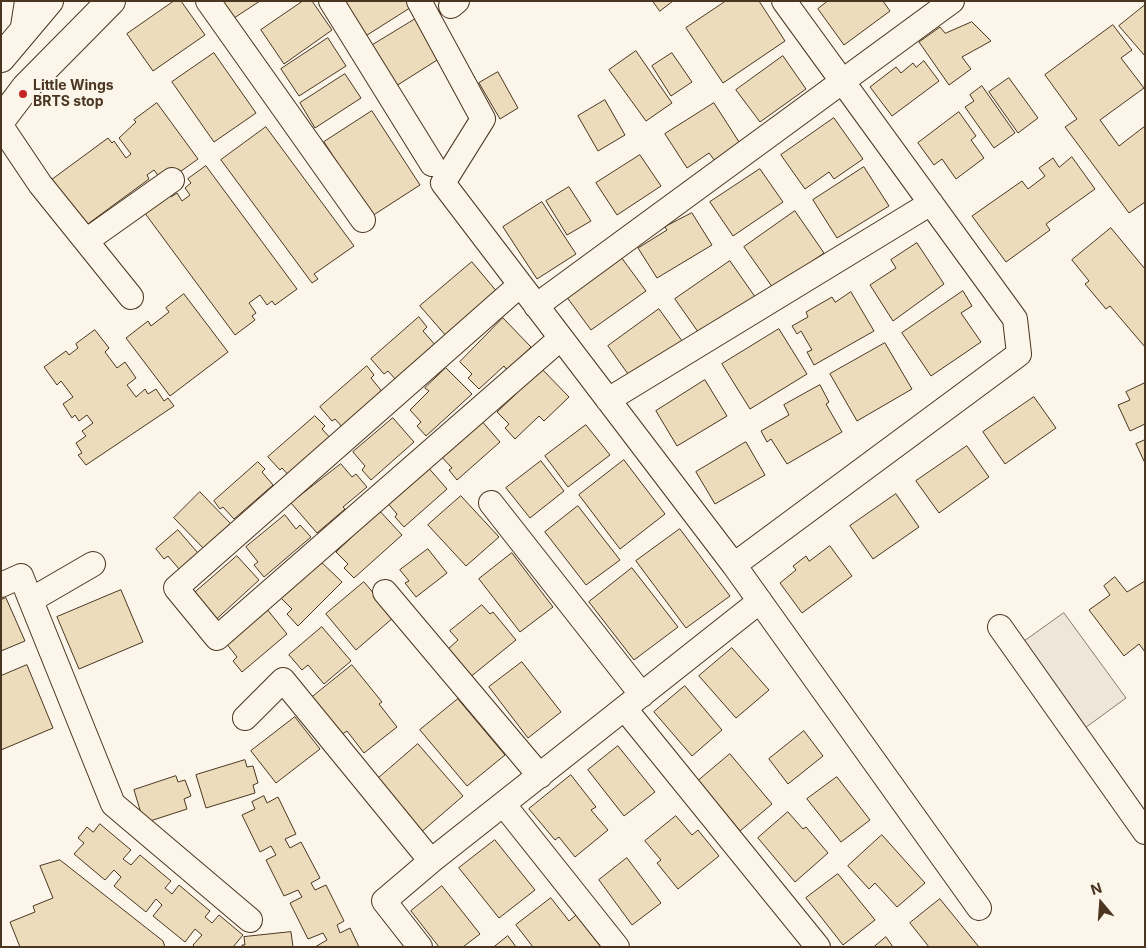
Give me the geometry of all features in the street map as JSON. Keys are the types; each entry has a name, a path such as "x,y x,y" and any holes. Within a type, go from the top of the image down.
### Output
{"street":[{"path":"8,46 27,1"},
{"path":"8,46 49,1"},
{"path":"1,120 26,87 111,1"},
{"path":"208,1 363,220"},
{"path":"331,1 432,164"},
{"path":"419,1 482,119 442,183 760,601 979,908"},
{"path":"734,566 1019,354 1015,319 784,1"},
{"path":"536,306 952,1"},
{"path":"1,126 40,184 131,298"},
{"path":"86,241 172,180"},
{"path":"608,400 931,203"},
{"path":"520,285 176,588 217,638 561,338"},
{"path":"491,503 633,702 818,947"},
{"path":"31,600 93,564"},
{"path":"1,585 21,576 113,804 250,920"},
{"path":"385,592 540,776"},
{"path":"420,947 384,901 431,861 760,601"},
{"path":"1000,627 1145,832"},
{"path":"245,718 283,680 431,861"},
{"path":"504,805 617,947"}],"shaded area":[{"path":"1064,613 1126,698 1085,728 1022,643"}],"building":[{"path":"174,1 181,1 205,35 153,71 127,34"},
{"path":"219,1 260,1 231,20"},
{"path":"303,1 312,1 332,30 284,64 261,30"},
{"path":"348,1 410,1 413,6 364,37 344,4"},
{"path":"653,1 673,1 660,11"},
{"path":"726,1 759,1 785,41 723,83 686,28"},
{"path":"828,1 883,1 890,11 844,45 818,9"},
{"path":"1145,5 1145,56 1119,26"},
{"path":"417,18 442,57 396,86 371,46"},
{"path":"972,22 991,41 962,57 971,69 949,85 919,42 940,27 945,33"},
{"path":"1113,25 1132,50 1121,58 1144,88 1100,120 1119,146 1145,126 1145,202 1129,213 1065,127 1077,119 1045,75"},
{"path":"328,38 346,66 299,96 281,69"},
{"path":"636,51 672,103 646,121 609,70"},
{"path":"214,53 256,113 214,142 172,82"},
{"path":"672,53 692,82 671,96 652,66"},
{"path":"783,56 806,89 760,122 736,90"},
{"path":"924,61 939,81 892,116 870,87 896,67 901,73 913,63 916,67"},
{"path":"498,72 518,108 500,119 479,83"},
{"path":"345,74 361,98 315,128 300,103"},
{"path":"1009,78 1038,118 1018,133 989,92"},
{"path":"982,86 1015,133 994,148 965,107 974,101 970,95"},
{"path":"605,100 625,135 598,151 578,116"},
{"path":"157,103 198,159 177,174 173,168 160,178 154,170 147,175 149,179 85,226 51,180 108,138 112,143 114,141 126,158 131,154 119,138 136,122 134,120"},
{"path":"714,103 741,145 715,161 709,153 687,168 665,134"},
{"path":"372,111 420,185 372,216 324,142"},
{"path":"959,112 976,136 971,140 984,158 956,179 942,159 934,165 918,143"},
{"path":"834,118 863,159 834,179 829,172 805,189 781,155"},
{"path":"266,127 354,246 314,274 318,279 312,283 221,160"},
{"path":"640,155 661,186 617,215 596,183"},
{"path":"1072,157 1095,189 1046,224 1050,230 1006,262 972,216 1022,181 1028,189 1045,176 1039,168 1053,158 1059,167"},
{"path":"206,166 297,289 275,305 272,301 267,305 260,295 249,303 256,313 252,316 255,320 235,335 144,212 169,194 171,197 177,193 182,201 190,195 185,188 191,183 188,179"},
{"path":"864,167 889,206 837,238 813,200"},
{"path":"760,169 783,202 733,236 710,202"},
{"path":"569,187 591,221 567,235 546,201"},
{"path":"542,202 576,254 537,279 503,227"},
{"path":"795,211 824,253 773,288 744,247"},
{"path":"692,213 712,245 657,278 638,248 667,230 665,227"},
{"path":"1111,228 1145,269 1145,347 1110,306 1106,309 1085,284 1089,281 1072,260"},
{"path":"917,243 944,284 893,321 870,285 896,268 891,260"},
{"path":"621,257 646,291 591,330 566,296"},
{"path":"730,261 758,301 703,339 675,299"},
{"path":"472,262 498,293 447,337 420,306"},
{"path":"963,291 972,306 961,313 981,342 931,376 902,333"},
{"path":"851,292 874,331 814,365 807,352 812,350 801,331 797,334 792,326 808,317 806,312 832,297 835,302"},
{"path":"184,294 228,352 170,396 126,338 148,321 151,326 169,312 166,308"},
{"path":"659,309 685,345 633,381 608,346"},
{"path":"419,317 427,327 423,331 437,347 397,381 388,371 384,374 371,359"},
{"path":"503,318 531,347 507,370 504,366 479,389 468,378 472,374 460,362"},
{"path":"779,329 807,374 750,409 722,364"},
{"path":"95,330 109,348 105,352 117,368 125,362 136,378 127,385 136,397 145,389 148,394 156,389 164,401 168,398 174,406 86,465 78,455 82,453 76,443 86,436 82,431 93,423 87,415 79,421 75,415 72,418 63,404 73,397 61,381 57,385 44,367 66,351 69,355 78,348 76,344"},
{"path":"885,343 912,389 857,421 830,374"},
{"path":"367,366 374,375 371,378 384,394 344,429 335,419 332,421 320,407"},
{"path":"539,366 569,397 544,421 539,416 515,439 505,428 509,424 497,412 517,393 514,390"},
{"path":"446,368 472,394 426,436 417,426 421,422 410,410 429,391 425,388"},
{"path":"705,380 727,416 677,446 656,411"},
{"path":"1145,383 1145,424 1130,431 1118,405 1130,400 1126,392"},
{"path":"820,385 829,402 826,404 842,432 787,464 771,439 767,442 761,431 789,415 784,405"},
{"path":"1034,397 1056,428 1005,464 983,432"},
{"path":"315,416 325,426 322,429 334,442 292,479 268,457"},
{"path":"393,418 414,442 371,480 362,470 365,466 353,452"},
{"path":"480,419 500,442 457,480 449,470 452,468 439,454"},
{"path":"586,425 610,455 568,487 545,456"},
{"path":"1145,440 1145,463 1136,444"},
{"path":"746,442 765,475 715,504 696,472"},
{"path":"967,446 989,477 939,513 916,481"},
{"path":"624,460 665,514 620,549 579,495"},
{"path":"541,461 564,491 530,518 506,488"},
{"path":"258,462 265,469 262,472 273,485 234,519 223,507 220,509 214,501"},
{"path":"341,464 352,477 356,474 367,487 343,507 345,509 317,533 291,503"},
{"path":"426,465 447,489 404,527 395,517 397,514 385,500"},
{"path":"200,492 232,525 205,550 174,518"},
{"path":"896,494 919,527 873,559 850,526"},
{"path":"461,496 499,537 466,566 428,525"},
{"path":"578,506 620,560 586,585 545,532"},
{"path":"377,508 402,535 354,578 344,568 348,564 336,552 356,533 353,530"},
{"path":"285,515 296,529 300,525 311,537 264,577 254,565 258,562 246,547"},
{"path":"680,529 730,596 686,628 636,561"},
{"path":"178,530 198,553 179,569 168,556 164,559 156,549"},
{"path":"830,546 852,576 802,613 780,583 796,570 793,566 806,556 809,561"},
{"path":"428,549 447,573 416,597 405,583 409,581 400,570"},
{"path":"512,553 553,607 520,632 479,579"},
{"path":"237,556 259,580 210,625 192,595"},
{"path":"317,558 342,582 298,626 287,614 292,609 279,596"},
{"path":"632,568 678,627 634,660 589,602"},
{"path":"1115,577 1127,592 1145,581 1145,652 1139,644 1124,656 1089,610 1110,595 1104,586"},
{"path":"364,582 394,617 356,650 326,614"},
{"path":"121,590 143,642 79,669 57,617"},
{"path":"6,598 25,641 1,651 1,600"},
{"path":"482,605 490,614 493,612 516,640 469,678 447,650 458,640 450,631"},
{"path":"266,608 287,634 242,672 233,661 237,657 226,643"},
{"path":"322,627 351,661 324,684 308,665 302,670 289,655"},
{"path":"732,648 769,690 736,718 699,676"},
{"path":"522,662 561,712 528,738 489,687"},
{"path":"27,665 53,728 1,750 1,676"},
{"path":"352,665 382,702 379,704 397,727 364,753 347,731 341,735 311,698"},
{"path":"685,686 722,730 692,756 654,712"},
{"path":"458,699 505,755 467,786 420,730"},
{"path":"295,717 320,749 276,783 251,751"},
{"path":"804,731 823,756 788,784 769,759"},
{"path":"418,744 463,796 419,834 374,782"},
{"path":"618,746 655,792 624,816 588,770"},
{"path":"730,754 772,804 740,831 698,781"},
{"path":"245,760 247,767 253,766 258,783 253,785 255,793 206,808 196,775"},
{"path":"571,775 596,807 591,810 608,830 575,857 559,837 555,840 529,809"},
{"path":"176,776 178,782 185,780 191,796 184,799 187,809 144,823 134,790"},
{"path":"837,777 870,820 841,842 807,799"},
{"path":"264,796 267,803 278,797 296,834 285,839 290,848 301,842 320,878 311,883 315,890 326,885 344,921 337,925 340,933 350,928 359,947 315,947 327,940 323,933 308,939 290,903 302,897 298,890 284,896 266,860 276,855 271,846 260,852 242,815 255,809 252,802"},
{"path":"788,812 803,829 806,827 828,853 795,882 758,838"},
{"path":"676,816 692,835 698,830 719,856 678,889 657,863 661,860 645,841"},
{"path":"100,824 131,850 123,859 131,865 140,855 171,881 165,888 172,894 179,885 210,911 205,917 212,923 219,915 243,935 233,947 195,947 193,945 202,935 195,929 185,942 153,916 162,905 156,899 146,912 114,886 121,877 114,870 105,880 74,854 84,843 78,838 87,827 93,832"},
{"path":"882,835 925,883 897,907 875,883 869,889 848,866"},
{"path":"495,840 535,890 499,918 459,868"},
{"path":"627,858 661,903 632,925 599,880"},
{"path":"60,860 163,941 165,947 20,947 10,922 35,912 33,906 53,898 40,866"},
{"path":"838,874 875,920 843,945 806,898"},
{"path":"442,886 480,934 463,947 439,947 411,911"},
{"path":"551,898 569,921 576,915 601,947 533,947 516,925"},
{"path":"940,899 979,947 929,947 910,923"},
{"path":"291,932 293,947 242,947 242,945 245,945 244,937"},
{"path":"508,936 516,947 494,947"},
{"path":"886,937 893,947 874,947"}],"place":[{"name":"Little Wings BRTS stop","path":"23,94"}]}
